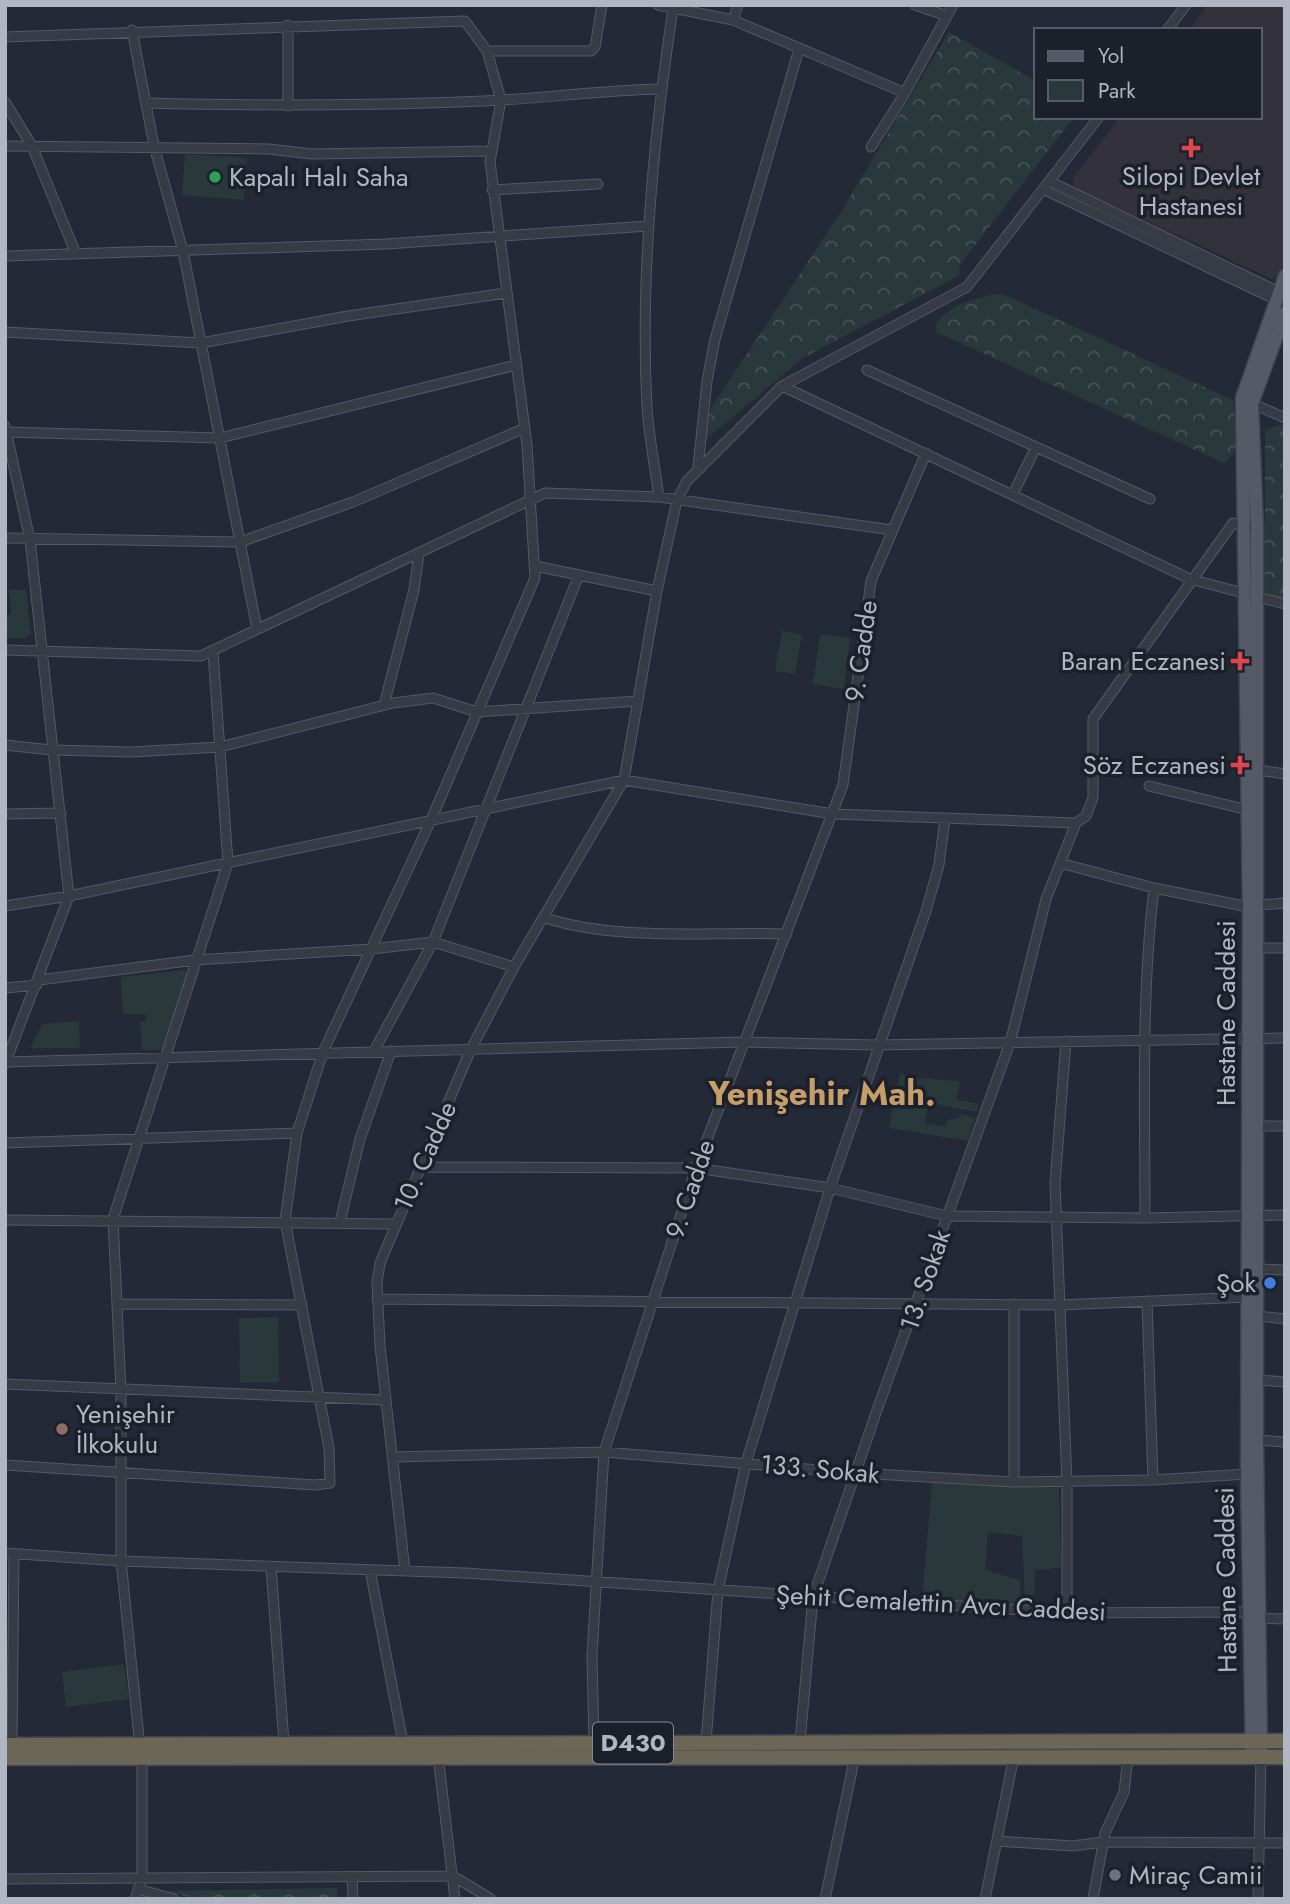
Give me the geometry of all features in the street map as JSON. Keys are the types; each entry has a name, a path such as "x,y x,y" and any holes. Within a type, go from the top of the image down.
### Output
{"highway":[{"name":"D430","path":"141,1752 284,1743 1285,1741"},
{"name":"D430","path":"7,1749 438,1756 1285,1757"}],"main road":[{"name":"Hastane Caddesi","path":"1254,1615 1247,1474 1248,1297 1259,1126 1253,1039 1259,948 1248,810 1251,526 1247,401 1281,298 1285,276"},
{"name":"Hastane Caddesi","path":"1247,401 1285,313"},
{"name":"Hastane Caddesi","path":"1251,595 1258,770 1253,1039 1253,1216 1259,1269 1254,1615 1257,1757"}],"street":[{"path":"487,51 591,51 595,47 602,5"},
{"path":"658,5 733,20 905,93"},
{"path":"733,20 738,5"},
{"path":"915,5 947,16"},
{"path":"871,147 905,93 953,5"},
{"path":"1169,28 1186,5"},
{"path":"659,497 647,408 649,226 661,89 673,9"},
{"path":"5,37 132,30 466,21 487,51 501,100 490,162 492,190 525,428 535,566 535,578 431,820 323,1052 297,1133 285,1221 330,1448 330,1483 315,1485 5,1465"},
{"path":"288,25 288,106"},
{"path":"132,30 154,146 183,251 257,629"},
{"path":"698,467 707,381 715,339 799,49"},
{"path":"146,103 288,106 501,100 606,90 661,89"},
{"path":"5,102 32,146 76,254"},
{"path":"677,500 698,467 782,386 967,286 1098,119"},
{"path":"5,146 154,146 269,149 312,154 492,151"},
{"path":"492,190 598,184"},
{"path":"1046,185 1281,298"},
{"path":"5,256 386,244 649,226"},
{"path":"5,332 201,343 348,316 506,293"},
{"path":"516,365 220,439 6,430 30,540 69,896 6,1063 743,1042 877,1045 1145,1038 1285,1038"},
{"path":"867,370 1150,499"},
{"path":"782,386 1190,579 1285,604"},
{"path":"1247,401 1285,418"},
{"path":"5,538 240,542 353,502 525,428"},
{"path":"1013,494 1036,447"},
{"name":"9. Cadde","path":"594,1743 592,1656 604,1452 696,1168 843,785 870,581 926,453"},
{"path":"5,650 201,656 419,554 531,497 545,493 659,497 892,530"},
{"name":"10. Cadde","path":"405,1571 385,1400 377,1298 380,1263 470,1051 514,967 624,780 657,591 677,500"},
{"name":"13. Sokak","path":"800,1742 813,1597 1010,1043 1046,900 1076,823 1086,816 1093,798 1093,719 1190,579 1233,523 1251,526"},
{"path":"384,705 414,590 419,554"},
{"path":"535,566 657,591"},
{"path":"374,1051 433,942 579,575"},
{"path":"135,1899 140,1884 141,1752 121,1561 121,1390 113,1219 228,863 213,652"},
{"path":"5,745 51,750 132,752 220,747 384,705 433,698 477,712 638,701"},
{"path":"1258,770 1285,774"},
{"path":"5,905 69,896 624,780 833,814 1076,823"},
{"path":"1149,786 1248,810"},
{"path":"5,814 61,813"},
{"path":"706,1742 718,1590 746,1463 830,1188 877,1045 926,911 939,865 945,818"},
{"path":"1060,863 1154,888 1254,906 1285,903"},
{"path":"1145,1218 1145,1038 1149,931 1154,888"},
{"path":"545,918 582,930 787,934"},
{"path":"5,988 195,960 372,949 433,942 514,967"},
{"path":"1259,948 1285,948"},
{"path":"1066,1041 1055,1183 1067,1483 1067,1613"},
{"path":"340,1222 360,1139 391,1051"},
{"path":"1259,1126 1285,1126"},
{"path":"5,1143 297,1133"},
{"path":"421,1167 696,1168 830,1188 947,1216 1145,1218 1285,1214"},
{"path":"5,1220 113,1219 396,1224"},
{"path":"1259,1269 1285,1270"},
{"path":"377,1298 793,1305 918,1301 1059,1305 1248,1297"},
{"path":"1147,1301 1153,1480"},
{"path":"117,1304 302,1305"},
{"path":"1014,1304 1014,1482"},
{"path":"1258,1316 1285,1318"},
{"path":"1258,1380 1285,1381"},
{"path":"5,1384 385,1400"},
{"path":"1257,1440 1285,1442"},
{"name":"133. Sokak","path":"392,1457 604,1452 856,1473 1014,1482 1067,1483 1247,1474"},
{"path":"7,1749 10,1554"},
{"name":"Şehit Cemalettin Avcı Caddesi","path":"10,1554 596,1581 1067,1613 1254,1615 1285,1619"},
{"path":"271,1567 284,1743"},
{"path":"370,1570 403,1743"},
{"path":"438,1756 455,1899"},
{"path":"824,1899 855,1756"},
{"path":"985,1899 1014,1756"},
{"path":"1093,1899 1103,1842 1124,1792 1128,1756"},
{"path":"1257,1757 1258,1899"},
{"path":"996,1841 1072,1846 1103,1842 1285,1843"},
{"path":"5,1880 140,1884 453,1876 491,1899"},
{"path":"352,1877 353,1899"},
{"path":"140,1884 174,1899"}],"shaded area":[{"name":"Silopi Devlet Hastanesi","path":"1208,5 1285,5 1285,264 1280,276 1272,279 1074,187 1073,178 1118,119 1262,119 1262,28 1191,28"}],"green space":[{"path":"949,32 1034,80 1034,119 1072,119 959,266 960,275 803,358 703,442 711,408 842,210"},
{"name":"Kapalı Halı Saha","path":"185,154 247,158 244,200 182,195"},
{"path":"1003,294 1233,400 1237,451 1224,463 938,333 935,326 956,307 974,299"},
{"path":"1285,425 1285,598 1265,593 1265,430"},
{"path":"9,590 26,590 31,634 25,638 5,638 5,619 11,613"},
{"path":"782,631 802,635 795,674 775,671"},
{"path":"820,634 850,638 844,689 813,684"},
{"path":"185,970 188,972 162,1050 142,1050 140,1022 146,1022 145,1014 123,1014 121,977"},
{"path":"79,1021 80,1048 30,1048 42,1024"},
{"path":"900,1073 918,1078 960,1081 957,1099 979,1104 977,1112 930,1103 924,1123 946,1127 948,1120 959,1118 960,1114 975,1118 968,1141 889,1128"},
{"path":"278,1317 279,1382 240,1383 239,1318"},
{"path":"932,1483 1059,1487 1061,1568 1035,1570 1034,1605 1025,1605 1022,1536 988,1532 985,1570 1020,1580 1021,1605 922,1598"},
{"path":"124,1664 129,1699 66,1707 62,1672"},
{"path":"337,1888 337,1899 196,1899 167,1891"}],"place":[{"name":"Silopi Devlet Hastanesi","path":"1191,148"},
{"name":"Kapalı Halı Saha","path":"215,177"},
{"name":"Baran Eczanesi","path":"1240,661"},
{"name":"Söz Eczanesi","path":"1240,765"},
{"name":"Şok","path":"1270,1283"},
{"name":"Yenişehir İlkokulu","path":"62,1429"},
{"name":"Miraç Camii","path":"1115,1875"}],"district":[{"name":"Yenişehir Mah.","path":"822,1093"}]}
